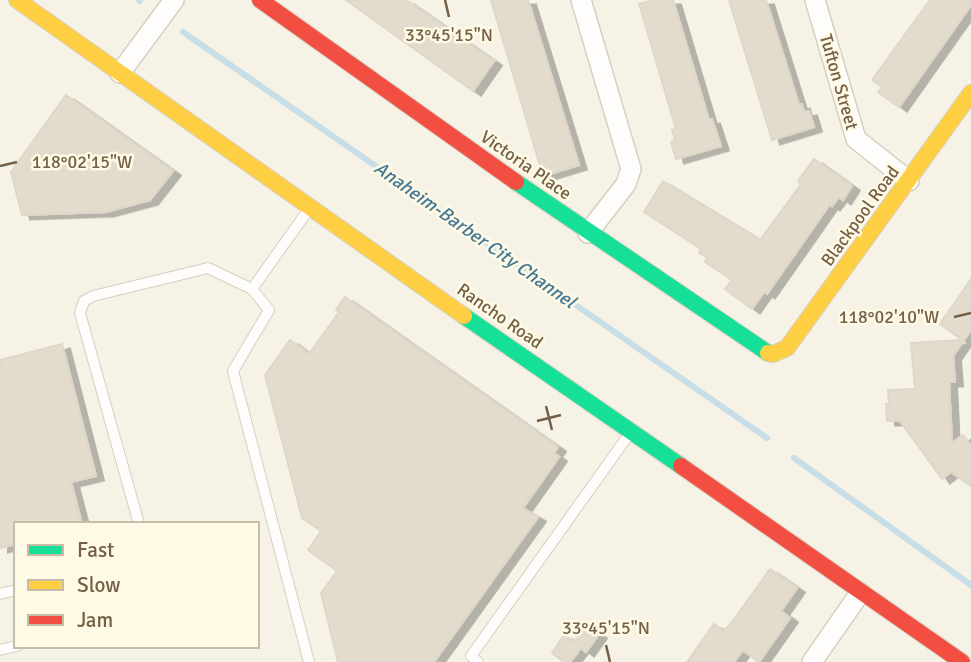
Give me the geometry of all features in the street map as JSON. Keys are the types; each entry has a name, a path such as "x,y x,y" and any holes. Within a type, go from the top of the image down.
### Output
{"street":[{"name":"Rancho Road","path":"18,0 310,209 632,430 860,593 962,662"},
{"path":"120,73 174,0"},
{"name":"Victoria Place","path":"260,0 588,233 764,352 774,354"},
{"path":"581,0 631,169 626,184 588,233"},
{"name":"Tufton Street","path":"815,0 856,139 909,181"},
{"name":"Blackpool Road","path":"774,354 787,348 971,93"},
{"path":"812,662 860,593"}],"lane":[{"path":"252,289 310,209"},
{"path":"138,522 80,313 84,301 93,296 208,268 252,289 269,310 233,371 309,662"},
{"path":"472,660 632,430"}],"building":[{"path":"346,0 406,0 494,61 473,91"},
{"path":"491,0 528,0 579,165 543,176"},
{"path":"653,0 673,0 709,120 712,119 721,146 676,159 671,142 675,141 672,130 676,129 639,4"},
{"path":"729,0 766,0 799,105 802,104 804,112 809,111 814,127 772,140"},
{"path":"930,0 971,0 971,5 899,107 878,92 882,87 872,80"},
{"path":"66,95 173,171 150,200 106,212 22,215 11,172"},
{"path":"814,159 852,186 843,200 839,197 832,206 830,204 767,294 764,292 752,309 725,289 732,280 705,262 707,258 699,253 701,249 644,212 663,181 760,240 801,184 798,181"},
{"path":"971,279 971,330 953,356 955,382 949,382 952,443 963,435 971,445 971,486 951,472 942,479 900,421 887,421 886,404 889,404 888,390 915,389 911,343 962,340 940,324"},
{"path":"345,297 558,447 554,453 559,457 523,508 538,517 434,662 338,662 321,593 337,571 308,550 321,531 302,518 265,375 290,340 309,354 339,312 336,310"},
{"path":"62,344 96,476 71,482 81,522 14,522 14,544 0,548 0,360"},
{"path":"770,569 797,588 781,611 790,618 759,662 743,650 734,662 687,662 714,624 724,631"},
{"path":"587,625 599,634 586,652 581,648 570,662 564,662 552,653 564,635 574,642"}],"waterway":[{"name":"Anaheim-Barber City Channel","path":"183,32 767,438"},
{"name":"Anaheim-Barber City Channel","path":"794,458 971,585"}],"traffic: fast":[{"path":"516,182 768,353"},
{"path":"464,316 681,466"}],"traffic: slow":[{"path":"17,0 464,316"},
{"path":"768,353 773,354 787,348 971,93"}],"traffic: jam":[{"path":"260,0 516,182"},
{"path":"681,466 962,662"}]}
